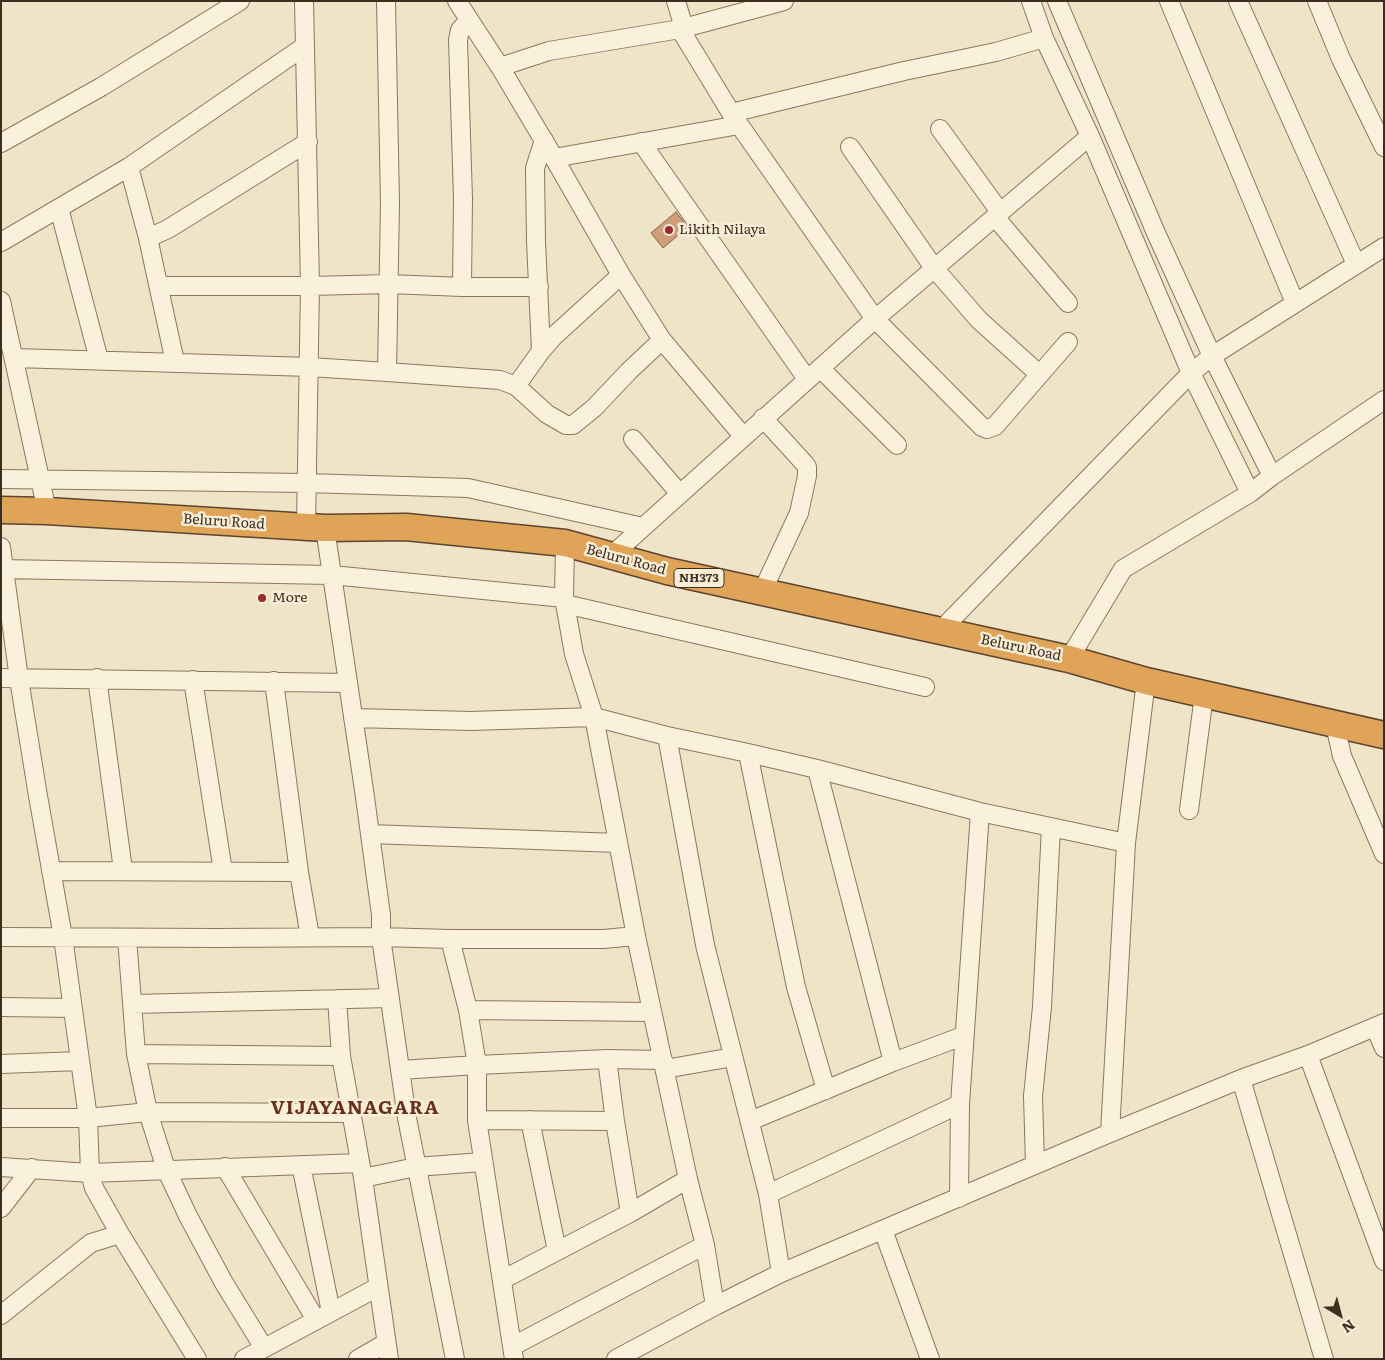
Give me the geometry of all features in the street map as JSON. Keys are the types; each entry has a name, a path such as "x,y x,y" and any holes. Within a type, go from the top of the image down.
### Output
{"highway":[{"name":"Beluru Road","path":"1,510 47,511 316,528 406,526 565,543 667,571 1069,659 1204,695 1384,735"}],"street":[{"path":"1,143 101,86 240,1"},
{"path":"304,1 310,286 307,483 316,528 332,575 370,834 407,1118 455,1359"},
{"path":"386,1 390,203 388,372"},
{"path":"456,1 544,140 621,275 662,340 743,436"},
{"path":"676,1 682,28 735,119 875,319 982,427 987,429 995,426 1068,342"},
{"path":"500,68 549,51 682,28 784,1"},
{"path":"1057,1 1156,233 1212,356 1272,476"},
{"path":"1169,1 1295,303"},
{"path":"1238,1 1356,264"},
{"path":"1317,1 1341,59 1384,147"},
{"path":"1038,4 1044,38 1090,136 1191,374 1250,493"},
{"path":"462,287 463,200 458,40 460,30 469,20"},
{"path":"554,158 641,142 735,119 904,71 996,52 1044,38"},
{"path":"1,242 129,167 305,46"},
{"path":"940,129 998,214 1068,303"},
{"path":"611,556 875,319 1090,136"},
{"path":"541,351 536,241 536,168 544,140"},
{"path":"148,238 168,228 308,142"},
{"path":"641,142 814,374 897,445"},
{"path":"850,147 934,268 979,320 1039,374"},
{"path":"129,167 148,238 175,362"},
{"path":"59,208 99,360"},
{"path":"940,631 1191,374 1212,356 1384,247"},
{"path":"516,386 554,336 621,275"},
{"path":"159,286 390,284 462,287 539,287"},
{"path":"1,301 10,352 47,511"},
{"path":"10,352 99,360 310,367 500,380 516,386 547,414 566,425 573,425 594,408 628,371 662,340"},
{"path":"1069,659 1123,569 1250,493 1384,400"},
{"path":"762,592 799,513 807,476 807,467 804,463 763,418"},
{"path":"633,439 680,494"},
{"path":"1,479 307,483 468,488 644,527"},
{"path":"565,543 564,601 574,654 594,717 636,936 688,1179 705,1245 715,1306"},
{"path":"1,547 19,679 63,937 88,1118 90,1173 94,1188 190,1356"},
{"path":"3,570 332,575 564,601 925,687"},
{"path":"1,678 348,683"},
{"path":"97,678 123,870"},
{"path":"194,680 223,871"},
{"path":"274,681 298,872 310,937"},
{"path":"1110,1133 1126,843 1146,681"},
{"path":"1189,810 1204,695"},
{"path":"353,718 471,721 594,717 668,736 817,769 980,812 1126,843"},
{"path":"1336,725 1342,756 1384,854"},
{"path":"668,736 705,945 768,1194 781,1273"},
{"path":"748,753 796,987 826,1090"},
{"path":"817,769 893,1062"},
{"path":"958,1198 963,1036 980,812"},
{"path":"1035,1164 1033,1096 1042,1007 1051,827"},
{"path":"370,834 618,844"},
{"path":"51,871 298,872"},
{"path":"1,937 382,937 450,940 602,939 636,936"},
{"path":"127,938 136,1054 148,1112 166,1169 188,1216 224,1283 264,1348"},
{"path":"450,940 468,1010 478,1065 477,1120 482,1162 514,1352 705,1245"},
{"path":"132,1004 390,998"},
{"path":"338,1000 341,1056 362,1171 388,1351 358,1359"},
{"path":"1,1007 72,1008"},
{"path":"468,1010 652,1012"},
{"path":"616,1359 781,1273 1035,1164 1241,1079 1308,1055 1380,1025 1384,1048"},
{"path":"750,1121 893,1062 963,1036"},
{"path":"136,1054 341,1056"},
{"path":"1308,1055 1384,1261"},
{"path":"400,1070 607,1059 664,1065 734,1057"},
{"path":"607,1059 630,1213"},
{"path":"1,1064 80,1061"},
{"path":"1241,1079 1324,1359"},
{"path":"768,1194 960,1104"},
{"path":"1,1118 88,1118 148,1112 351,1113"},
{"path":"477,1120 615,1121"},
{"path":"530,1120 557,1252"},
{"path":"1,1167 90,1173 301,1165 362,1171 482,1162"},
{"path":"301,1165 324,1316"},
{"path":"1,1208 32,1168"},
{"path":"224,1168 324,1316"},
{"path":"502,1280 630,1213 688,1179"},
{"path":"883,1230 930,1359"},
{"path":"1,1316 90,1243 120,1234"},
{"path":"244,1359 378,1287"}],"building":[{"name":"Likith Nilaya","path":"676,212 688,227 663,248 651,233"}],"place":[{"name":"Likith Nilaya","path":"669,230"},
{"name":"More","path":"262,598"}],"district":[{"name":"VIJAYANAGARA","path":"355,1108"}]}
